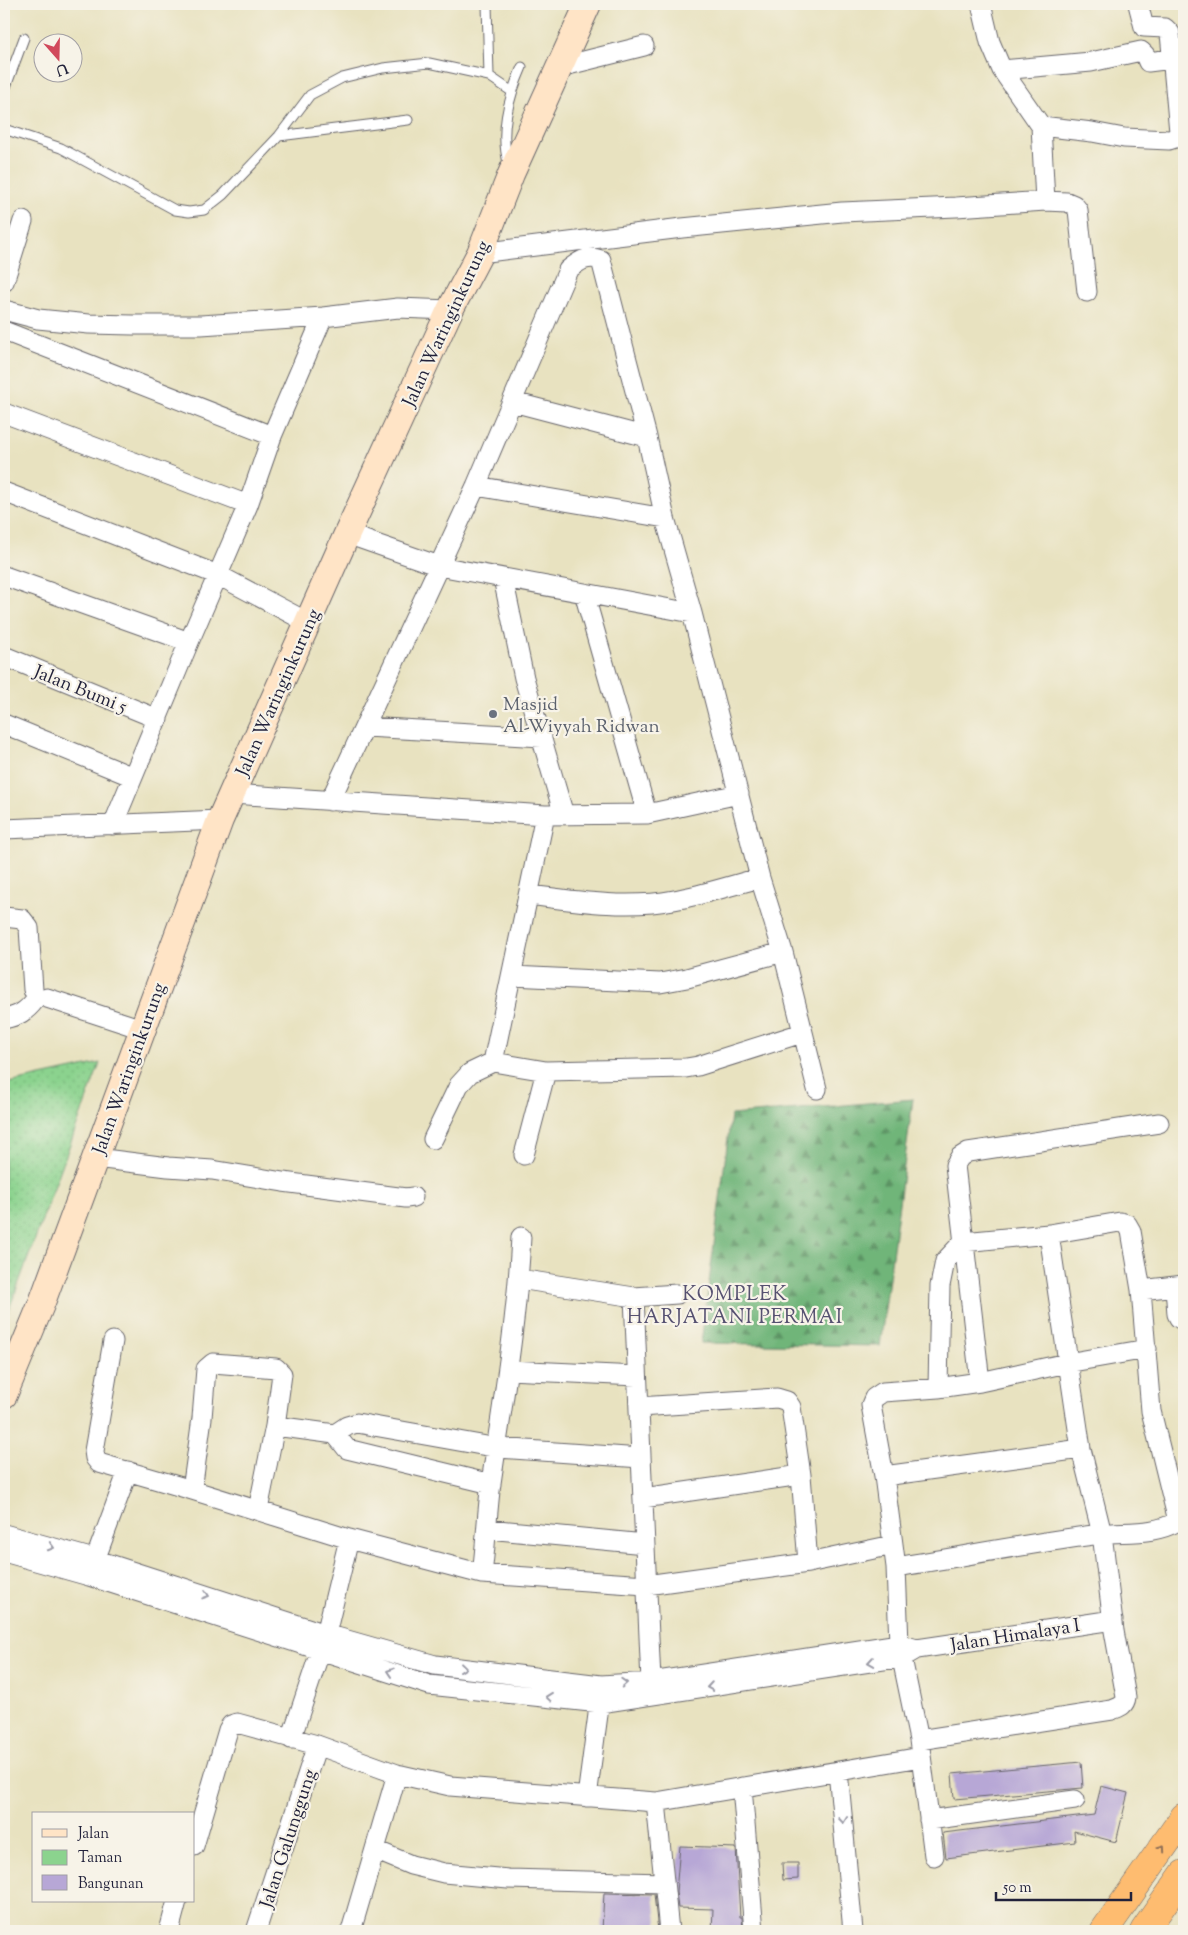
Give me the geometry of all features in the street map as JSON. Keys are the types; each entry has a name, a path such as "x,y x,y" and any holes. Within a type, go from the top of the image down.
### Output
{"highway":[{"path":"1104,1931 1184,1816"},
{"path":"1144,1931 1184,1874"}],"street":[{"name":"Jalan Waringinkurung","path":"4,1396 42,1305 220,820 347,534 450,310 480,253 511,174 588,4"},
{"path":"981,4 990,42 1002,70 1041,126 1045,201"},
{"path":"1041,126 1124,138 1169,140 1175,138 1179,132 1170,33 1164,28 1144,27 1138,4"},
{"path":"560,67 644,46"},
{"path":"1002,70 1091,62 1141,51 1148,62 1172,60"},
{"path":"480,253 682,228 842,212 1045,201 1067,202 1074,205 1078,210 1087,292"},
{"path":"4,282 23,221"},
{"path":"330,801 366,727 476,486 568,270 587,257 601,260 647,437 665,518 692,613 760,878 783,952 816,1089"},
{"path":"4,310 38,319 98,324 201,325 324,317 398,308 450,310"},
{"path":"113,825 248,505 272,436 324,317"},
{"path":"4,331 272,436"},
{"path":"513,402 647,437"},
{"path":"4,413 248,505"},
{"path":"476,486 665,518"},
{"path":"4,492 218,575 307,622"},
{"path":"347,534 439,566 692,613"},
{"path":"4,576 189,642"},
{"path":"503,578 524,678 564,815"},
{"path":"584,593 647,814"},
{"name":"Jalan Bumi 5","path":"4,656 158,719"},
{"path":"4,724 133,777"},
{"path":"366,727 542,737"},
{"path":"232,794 545,816 647,814 738,794"},
{"path":"493,1062 545,816"},
{"path":"4,829 220,820"},
{"path":"528,895 586,902 642,904 675,900 760,878"},
{"path":"4,918 22,920 29,928 38,996 28,1010 18,1016 4,1019"},
{"path":"512,976 660,983 687,978 783,952"},
{"path":"38,996 142,1029"},
{"path":"433,1139 459,1085 470,1074 493,1062 546,1071 686,1068 698,1066 802,1033"},
{"path":"524,1155 546,1071"},
{"path":"980,1382 955,1166 960,1156 968,1152 1159,1123"},
{"path":"96,1158 168,1167 212,1170 317,1187 406,1198 413,1197"},
{"path":"896,1567 1102,1534 1158,1529 1181,1521 1151,1411 1141,1290 1131,1231 1127,1224 1120,1222 1048,1234 963,1242 945,1261 940,1286 938,1388"},
{"path":"195,1843 228,1730 231,1725 237,1723 317,1745 397,1774 450,1786 656,1802 838,1771 920,1749 1112,1710 1123,1706 1126,1697 1113,1620 1102,1534 1081,1449 1048,1234"},
{"path":"482,1574 491,1484 498,1448 519,1279 521,1237"},
{"path":"519,1279 634,1297 677,1294"},
{"path":"1141,1290 1180,1286 1177,1314 1184,1321"},
{"path":"634,1297 646,1585 653,1689"},
{"path":"112,1341 94,1451 95,1458 99,1463 349,1539 482,1574 646,1585 808,1563 893,1545"},
{"path":"934,1856 884,1476 871,1405 874,1398 884,1392 938,1388 980,1382 1067,1363 1147,1349"},
{"path":"192,1490 202,1418 206,1369 213,1363 276,1368 282,1374 276,1426 258,1510"},
{"path":"508,1370 637,1376"},
{"path":"639,1407 777,1398 787,1401 792,1407 801,1475 808,1563"},
{"path":"276,1426 334,1434 347,1426 357,1423 498,1448 641,1458"},
{"path":"334,1434 347,1449 491,1484"},
{"path":"884,1476 1081,1449"},
{"path":"92,1568 128,1471"},
{"path":"643,1498 801,1475"},
{"path":"488,1529 645,1544"},
{"path":"4,1534 92,1568"},
{"path":"291,1739 324,1642 349,1539"},
{"path":"4,1552 92,1568"},
{"name":"Jalan Himalaya I","path":"92,1568 324,1642 430,1685 601,1694 653,1689 1113,1620"},
{"path":"587,1797 601,1694"},
{"name":"Jalan Galunggung","path":"256,1931 317,1745"},
{"path":"838,1771 853,1931"},
{"path":"351,1931 397,1774"},
{"path":"742,1787 754,1931"},
{"path":"929,1820 1075,1800"},
{"path":"656,1802 669,1931"},
{"path":"376,1850 411,1865 444,1873 508,1879 664,1882"},
{"path":"168,1931 177,1902"}],"lane":[{"path":"487,4 489,76"},
{"path":"4,92 24,38"},
{"path":"4,129 61,148 175,210 189,212 204,210 223,195 279,136 310,95 342,78 383,68 429,63 489,76 511,91"},
{"path":"511,174 504,148 506,114 511,91 522,67"},
{"path":"279,136 408,120"}],"green space":[{"path":"100,1063 4,1323 4,1084"},
{"path":"913,1099 880,1346 701,1343 731,1115"}],"building":[{"path":"1081,1762 1083,1788 954,1799 952,1774"},
{"path":"1101,1786 1128,1793 1116,1842 1074,1831 1075,1842 946,1858 943,1833 1094,1815"},
{"path":"680,1846 736,1848 740,1917 742,1917 743,1931 712,1931 713,1909 678,1908 676,1892"},
{"path":"782,1863 798,1863 798,1879 783,1880"},
{"path":"604,1893 654,1894 658,1931 602,1931"}],"place":[{"name":"Masjid Al-Wiyyah Ridwan","path":"493,714"}],"district":[{"name":"KOMPLEK HARJATANI PERMAI","path":"735,1304"}]}
